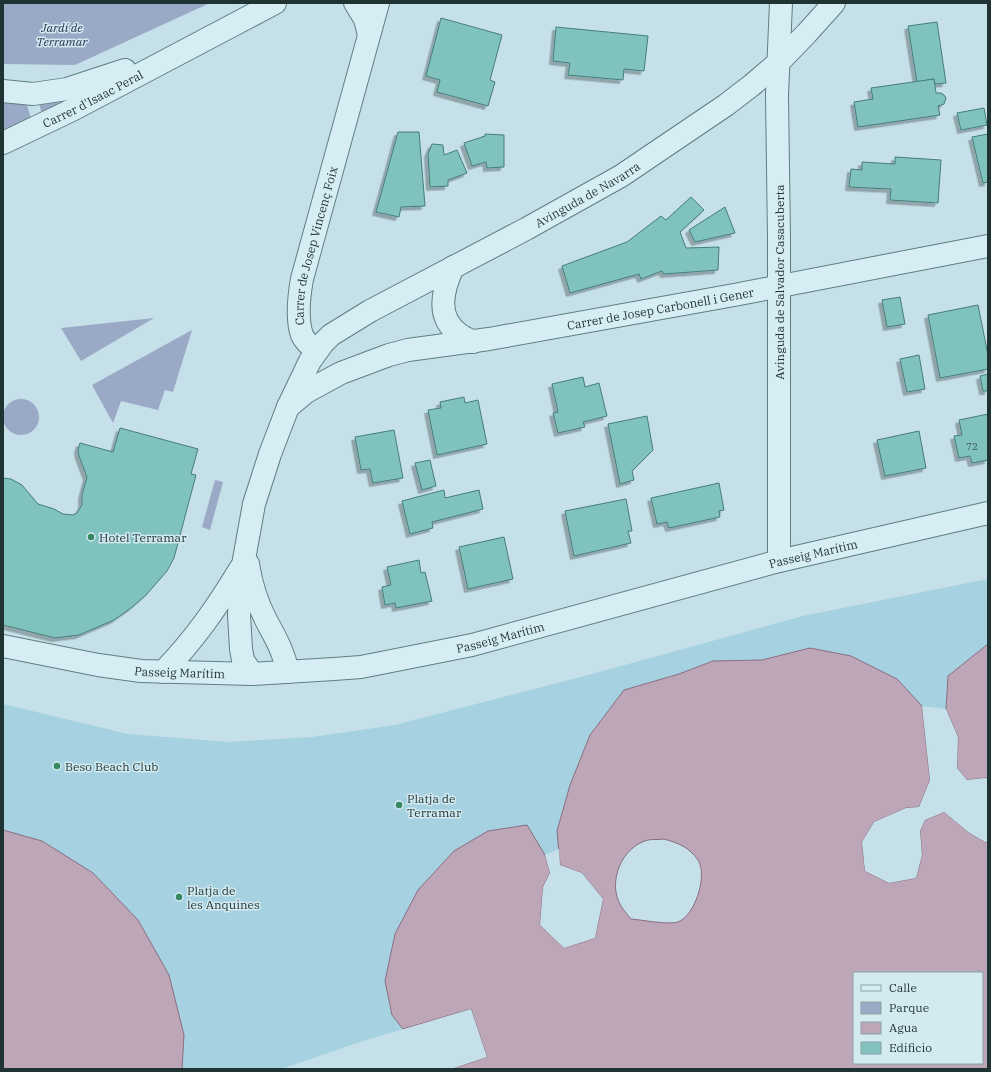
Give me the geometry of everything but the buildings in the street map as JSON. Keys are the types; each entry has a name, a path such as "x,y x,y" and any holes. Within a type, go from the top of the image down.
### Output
{"street":[{"name":"Carrer d'Isaac Peral","path":"3,143 74,109 275,3"},
{"path":"355,3 364,19 369,35"},
{"name":"Carrer de Josep Vincenç Foix","path":"316,351 307,344 302,336 299,308 302,279 378,3"},
{"name":"Avinguda de Salvador Casacuberta","path":"779,561 777,95 781,3"},
{"name":"Avinguda de Navarra","path":"316,351 331,335 355,319 453,266 526,229 621,176 726,105 752,85 779,62 807,34 834,3"},
{"name":"Carrer d'Isaac Peral","path":"3,91 33,94 67,89 182,51"},
{"name":"Carrer de Josep Carbonell i Gener","path":"288,407 306,392 341,373 368,362 408,350 473,342 988,246"},
{"path":"453,266 443,294 442,310 449,324 459,334 473,342"},
{"path":"252,674 243,660 239,615 240,586 244,556 254,504 270,454 288,407 305,369 316,351"},
{"name":"Passeig Marítim","path":"3,646 117,668 163,672 252,674 334,670 472,645 779,561 988,513"},
{"path":"163,672 207,621 244,556"},
{"path":"244,556 254,590 266,620 281,646 288,672"}],"green space":[{"name":"Jardí de Terramar","path":"3,3 210,3 75,65 3,64"},
{"path":"64,97 71,102 43,117 38,101"},
{"path":"3,100 26,102 32,122 3,136"},
{"path":"154,318 81,361 61,328"},
{"path":"192,330 173,392 165,390 158,410 121,401 113,423 92,385"},
{"path":"21,399 34,404 39,417 34,430 21,435 8,430 3,417 8,404"},
{"path":"215,480 223,482 210,530 202,527"}],"sand":[{"name":"Platja de Terramar","path":"988,579 988,644 948,676 946,709 922,706 897,679 810,648 762,660 713,661 679,674 624,690 590,735 570,785 557,831 559,849 545,855 527,825 392,1015 403,1029 281,1069 182,1069 184,1035 138,920 93,873 42,841 3,830 3,704 128,734 228,742 312,737 395,725 592,674 803,616"}],"water":[{"path":"988,644 988,779 967,780 957,768 958,737 946,709 948,676"},
{"path":"810,648 851,656 897,679 922,706 930,780 919,807 906,808 874,822 862,842 865,871 889,883 916,878 922,855 920,831 925,820 944,812 968,832 985,842 988,842 988,1069 451,1069 487,1057 471,1009 403,1029 392,1015 385,981 395,934 418,890 454,851 488,831 527,825 545,855 550,873 543,887 540,925 564,948 595,938 603,899 582,873 560,865 557,831 570,785 590,735 624,690 679,674 713,661 762,660","holes":["664,839 674,842 691,852 698,860 701,867 701,885 690,912 678,922 673,923 631,919 621,906 617,897 616,877 624,858 630,850 648,840"]},
{"path":"3,830 42,841 93,873 138,920 169,975 184,1035 182,1069 3,1069"}],"pier":[{"path":"922,706 924,707 932,780 921,808 907,810 875,823 864,842 867,870 889,881 915,876 920,855 918,830 924,818 944,810 969,831 988,840 988,842 985,842 968,832 944,812 925,820 920,831 922,855 916,878 889,883 865,871 862,842 874,822 906,808 919,807 930,780"},
{"path":"944,709 946,709 958,737 957,768 967,780 985,778 988,779 988,781 967,782 955,769 956,738"},
{"path":"559,849 560,865 582,873 603,899 595,938 564,948 540,925 543,887 550,873 545,855 547,854 552,873 545,888 542,924 565,945 593,937 600,899 580,875 558,866 557,850"},
{"path":"471,1009 487,1057 451,1069 449,1069 450,1067 485,1056 470,1011 404,1031 401,1030"}],"place":[{"name":"Hotel Terramar","path":"91,537"},
{"name":"Beso Beach Club","path":"57,766"},
{"name":"Platja de Terramar","path":"399,805"},
{"name":"Platja de les Anquines","path":"179,897"}]}
